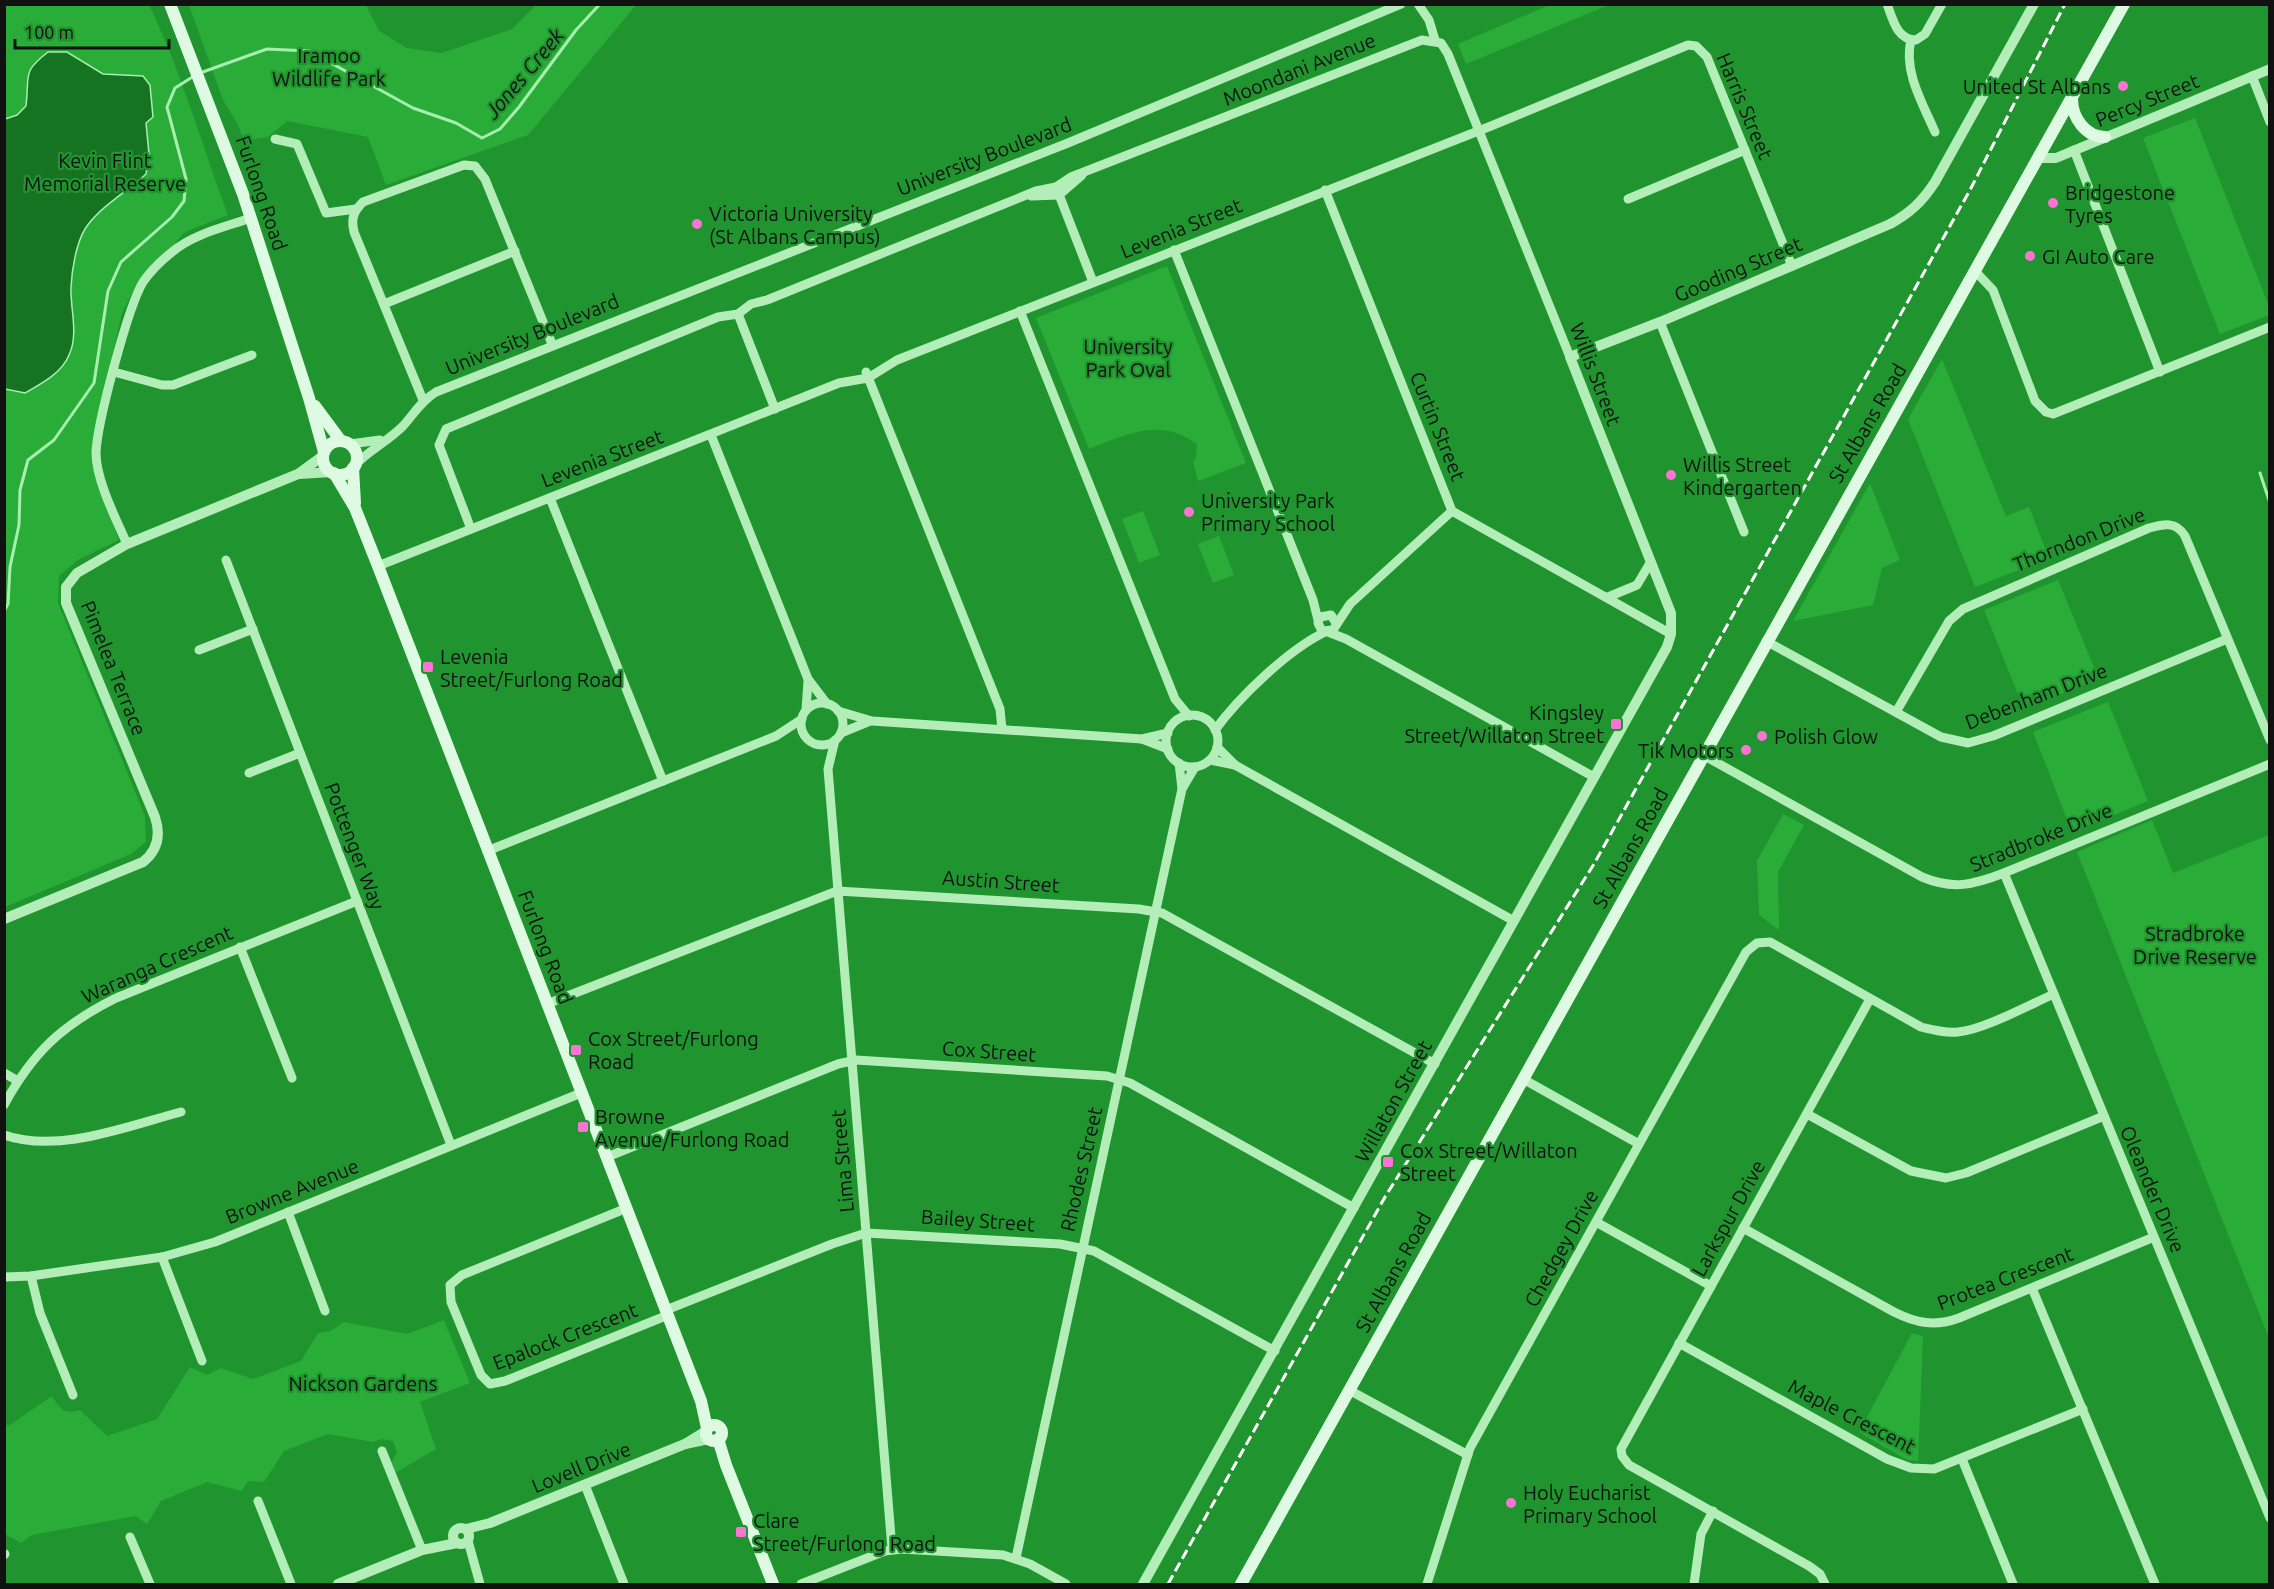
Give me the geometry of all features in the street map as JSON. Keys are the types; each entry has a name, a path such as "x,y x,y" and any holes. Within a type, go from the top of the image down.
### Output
{"main road":[{"name":"Furlong Road","path":"170,4 251,218 309,398 324,453"},
{"name":"St Albans Road","path":"1241,1584 1522,1079 1566,1007 1766,641 2124,4"},
{"path":"2072,98 2073,115 2092,135 2105,137"},
{"name":"Furlong Road","path":"309,398 346,442"},
{"path":"346,442 356,452 354,467 346,473 333,472 325,464 324,453 331,444 346,442"},
{"name":"Furlong Road","path":"354,467 355,508"},
{"name":"Furlong Road","path":"333,472 355,508 378,566 701,1401 711,1434 726,1465 773,1584"}],"street":[{"name":"University Boulevard","path":"354,467 367,451 392,436 423,400 466,378 1068,143 1401,4"},
{"path":"1418,4 1429,20 1435,40 1448,54 1480,129"},
{"path":"1887,4 1899,34 1911,40 1921,39 1942,4"},
{"name":"Gooding Street","path":"1570,357 1660,322 1890,224 1917,206 1935,182 2034,4"},
{"name":"Moondani Avenue","path":"471,529 439,445 446,429 718,317 739,317 751,304 767,300 1027,196 1057,191 1071,177 1413,43 1435,40"},
{"path":"1911,40 1908,53 1910,69 1935,132"},
{"name":"Harris Street","path":"1480,129 1688,45 1696,46 1707,57 1792,266"},
{"name":"Percy Street","path":"2038,158 2056,158 2270,69"},
{"path":"2252,76 2270,122"},
{"name":"Levenia Street","path":"378,566 711,435 839,383 849,375 867,375 884,362 897,360 1480,129"},
{"name":"Willis Street","path":"1480,129 1671,613 1671,634"},
{"path":"275,139 297,144 326,213 356,209"},
{"path":"1628,199 1745,150"},
{"path":"2074,150 2160,372"},
{"path":"423,400 354,232 351,220 356,209 363,202 464,165 475,166 485,179 552,344"},
{"name":"Curtin Street","path":"1325,190 1452,511 1671,634"},
{"path":"1057,191 1093,282"},
{"path":"127,544 99,470 96,454 114,372 131,310 144,281 172,252 183,245 251,218"},
{"path":"1174,250 1313,600 1327,620 1347,639"},
{"path":"384,304 515,251"},
{"path":"1976,271 1993,290 2036,401 2048,413 2060,413 2270,327"},
{"path":"1020,311 1175,699 1189,716"},
{"path":"739,317 775,409"},
{"path":"1660,322 1744,532"},
{"path":"114,372 162,385 173,385 252,356"},
{"path":"867,375 1000,709 1002,729"},
{"path":"711,435 808,679 827,704 838,711 872,721 1142,739 1168,749 1179,763 1195,767 1210,760 1235,765"},
{"path":"346,442 374,442 392,436"},
{"name":"Pimelea Terrace","path":"4,919 148,859 155,849 159,833 155,817 66,603 66,587 77,573 127,544 298,474 324,453"},
{"name":"Pimelea Terrace","path":"298,474 333,472"},
{"path":"550,498 663,781"},
{"path":"1215,730 1232,708 1305,643 1327,620 1350,603 1452,511"},
{"name":"Thorndon Drive","path":"1896,712 1949,621 1963,609 2161,525 2175,525 2185,536 2270,740"},
{"name":"Pottenger Way","path":"226,560 451,1145"},
{"path":"1608,597 1636,585 1650,563"},
{"path":"1326,632 1327,620"},
{"path":"199,650 253,630"},
{"path":"1305,643 1326,632 1347,639 1594,777"},
{"name":"Willaton Street","path":"1143,1584 1667,647 1671,634"},
{"name":"Debenham Drive","path":"1766,641 1948,740 1968,743 1978,741 2227,639"},
{"path":"805,736 804,715 808,679"},
{"path":"1175,699 1176,721"},
{"path":"487,851 776,736 816,704 827,704"},
{"path":"1168,749 1168,733 1176,721 1189,716 1207,720 1232,708"},
{"path":"838,711 843,722 838,737"},
{"path":"1207,720 1215,730 1217,747 1210,760"},
{"path":"776,736 805,736 813,743 825,745 872,721"},
{"path":"1142,739 1168,733"},
{"name":"Lima Street","path":"838,737 828,769 892,1549"},
{"name":"Lima Street","path":"813,743 828,769"},
{"path":"1217,747 1235,765 1514,921"},
{"path":"249,773 300,753"},
{"name":"Stradbroke Drive","path":"1703,755 1938,884 1953,886 1972,885 2004,873 2270,764"},
{"name":"Rhodes Street","path":"1179,763 1182,789"},
{"name":"Rhodes Street","path":"1016,1558 1182,789 1195,767"},
{"name":"Oleander Drive","path":"2004,873 2270,1518"},
{"name":"Austin Street","path":"547,1004 837,891 1155,911 1435,1064"},
{"name":"Waranga Crescent","path":"4,1105 45,1044 88,1012 240,947 357,901"},
{"name":"Chedgey Drive","path":"1427,1584 1468,1455 1746,952 1757,943 1770,942 1870,999"},
{"path":"240,947 292,1077"},
{"path":"1870,999 1921,1027 1942,1032 1960,1032 2054,994"},
{"name":"Larkspur Drive","path":"1713,1511 1633,1468 1622,1456 1622,1446 1870,999"},
{"name":"Cox Street","path":"607,1157 851,1061 1120,1079 1354,1208"},
{"path":"4,1073 18,1081"},
{"path":"1522,1079 1639,1144"},
{"name":"Browne Avenue","path":"4,1277 31,1276 162,1257 215,1242 581,1093"},
{"path":"4,1135 21,1141 57,1142 181,1113"},
{"path":"1807,1114 1911,1171 1946,1178 1966,1173 2104,1116"},
{"name":"Epalock Crescent","path":"627,1209 462,1275 450,1285 451,1302 481,1375 490,1384 504,1381 667,1313"},
{"path":"288,1212 325,1311"},
{"path":"1596,1222 1711,1286"},
{"name":"Protea Crescent","path":"1743,1228 1894,1312 1921,1323 1951,1321 2154,1237"},
{"name":"Bailey Street","path":"667,1313 866,1233 1082,1247 1094,1251 1275,1351"},
{"path":"162,1257 202,1361"},
{"path":"31,1276 40,1313 73,1395"},
{"path":"2032,1288 2155,1584"},
{"name":"Maple Crescent","path":"1680,1343 1900,1465 1911,1468 1934,1469 2083,1409"},
{"path":"1349,1390 1468,1455"},
{"name":"Lovell Drive","path":"338,1584 422,1550 462,1538 490,1523 711,1434"},
{"path":"382,1450 422,1550"},
{"path":"1962,1459 2013,1584"},
{"path":"585,1485 624,1584"},
{"path":"258,1502 291,1584"},
{"path":"1694,1584 1701,1534 1713,1511 1816,1570 1825,1584"},
{"path":"130,1537 150,1584"},
{"path":"462,1538 480,1584"},
{"path":"801,1584 892,1549 1016,1558 1066,1584"}],"green space":[{"path":"1552,4 1609,5 1466,64 1458,44"},
{"name":"Kevin Flint Memorial Reserve","path":"5,5 149,5 182,83 228,215 185,232 133,292 122,313 97,423 98,483 119,540 78,560 59,576 58,603 145,816 146,842 131,854 5,907"},
{"name":"Iramoo Wildlife Park","path":"189,5 366,5 379,31 407,48 442,53 512,29 536,5 636,5 528,135 386,185 368,137 287,121 268,137 244,141 238,125 223,100"},
{"path":"2195,118 2269,306 2269,315 2220,334 2143,138"},
{"name":"University Park Oval","path":"1167,266 1246,463 1198,481 1193,461 1196,458 1197,444 1170,431 1143,431 1089,449 1036,318"},
{"path":"1942,359 2006,516 2029,507 2049,558 1975,587 1908,419"},
{"path":"1870,483 1900,560 1882,568 1873,605 1793,621"},
{"path":"1143,511 1160,555 1139,563 1122,519"},
{"path":"1219,536 1234,575 1213,583 1198,544"},
{"path":"2058,580 2099,679 2024,709 1984,610"},
{"path":"2108,702 2148,801 2072,832 2033,732"},
{"path":"1783,814 1804,825 1778,872 1779,930 1759,915 1757,861"},
{"name":"Stradbroke Drive Reserve","path":"2152,820 2173,873 2269,835 2269,1338 2077,852"},
{"name":"Nickson Gardens","path":"444,1320 470,1383 420,1402 436,1449 395,1473 392,1462 397,1452 393,1441 381,1439 372,1442 328,1434 284,1451 264,1482 248,1481 242,1491 207,1482 161,1501 147,1524 135,1516 32,1535 21,1543 5,1534 5,1425 10,1425 52,1396 63,1410 70,1412 80,1410 107,1436 157,1419 190,1367 207,1375 221,1368 253,1379 301,1361 318,1333 331,1331 344,1322 407,1334"},
{"path":"1912,1333 1923,1336 1918,1461 1907,1460 1859,1432"}],"shaded area":[{"path":"48,52 67,52 103,74 143,76 150,85 153,117 146,123 149,154 146,174 91,221 79,242 72,280 74,330 69,355 56,373 25,393 5,389 5,119 17,115 26,106 30,70"}],"waterway":[{"name":"Jones Creek","path":"200,73 267,49 309,51 413,108 456,123 482,138 500,129 576,30 600,4"},
{"name":"Jones Creek","path":"4,611 8,604 10,567 19,525 20,490 28,460 54,440 94,383 108,291 121,262 172,217 184,201 186,179 167,107 175,88 194,76"},
{"path":"2260,473 2270,503"}],"railway":[{"path":"1168,1584 1385,1197 1594,864 1970,190 2065,4"}],"place":[{"name":"United St Albans","path":"2123,86"},
{"name":"Bridgestone Tyres","path":"2053,203"},
{"name":"Victoria University (St Albans Campus)","path":"697,224"},
{"name":"GI Auto Care","path":"2030,256"},
{"name":"Willis Street Kindergarten","path":"1671,475"},
{"name":"University Park Primary School","path":"1189,512"},
{"name":"Levenia Street/Furlong Road","path":"428,667"},
{"name":"Kingsley Street/Willaton Street","path":"1616,724"},
{"name":"Polish Glow","path":"1762,736"},
{"name":"Tik Motors","path":"1746,750"},
{"name":"Cox Street/Furlong Road","path":"576,1050"},
{"name":"Browne Avenue/Furlong Road","path":"583,1127"},
{"name":"Cox Street/Willaton Street","path":"1388,1162"},
{"name":"Holy Eucharist Primary School","path":"1511,1503"},
{"name":"Clare Street/Furlong Road","path":"741,1532"}]}
